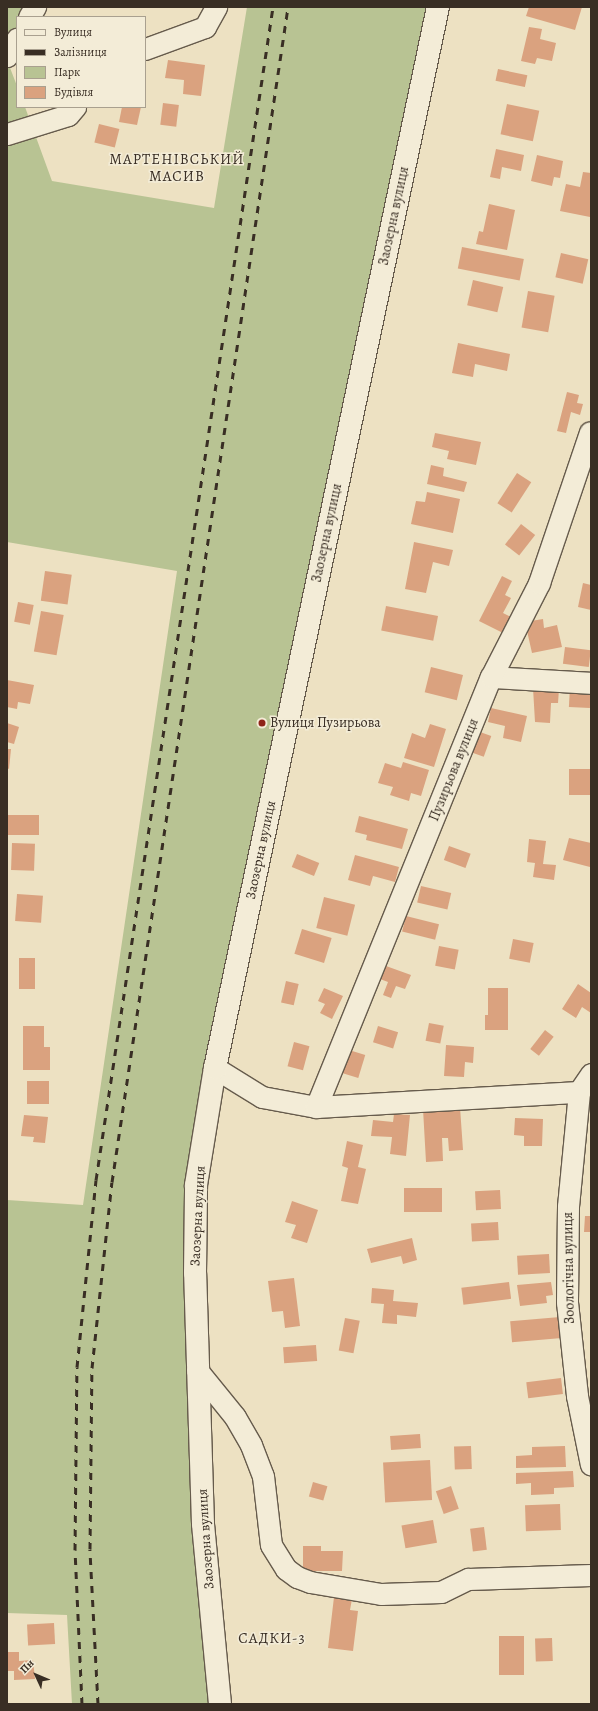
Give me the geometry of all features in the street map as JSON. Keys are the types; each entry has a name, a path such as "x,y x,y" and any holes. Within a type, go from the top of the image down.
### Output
{"street":[{"path":"30,16 35,7"},
{"path":"146,49 204,27 216,7"},
{"name":"Заозерна вулиця","path":"220,1704 203,1524 197,1370 196,1185 215,1068 438,7"},
{"path":"7,56 16,41"},
{"path":"7,134 68,115 74,108"},
{"name":"Пузирьова вулиця","path":"316,1107 492,677 539,583 590,432"},
{"path":"492,677 591,682"},
{"path":"215,1068 262,1097 316,1107 579,1092"},
{"name":"Зоологічна вулиця","path":"591,1074 579,1092 568,1206 568,1302 577,1396 591,1465"},
{"path":"197,1370 235,1417 251,1445 263,1476 271,1545 286,1569 297,1577 310,1582 382,1594 441,1592 468,1579 591,1575"}],"green space":[{"path":"7,7 28,7 23,16 16,16 16,29 7,44"},
{"path":"247,7 438,7 196,1185 220,1704 72,1704 67,1615 7,1613 7,1200 83,1205 177,571 7,542 7,60 16,83 16,108 25,108 52,181 214,208"}],"building":[{"path":"529,7 582,7 575,30 526,16"},
{"path":"529,27 542,29 540,39 556,43 552,61 537,58 535,64 521,61"},
{"path":"168,60 205,65 201,96 183,94 184,80 165,78"},
{"path":"498,69 527,75 525,87 496,81"},
{"path":"163,103 179,105 176,127 160,125"},
{"path":"507,104 539,111 533,141 501,134"},
{"path":"122,108 141,108 137,125 119,122"},
{"path":"99,124 119,129 115,148 94,142"},
{"path":"496,149 524,155 521,171 502,167 500,179 490,177"},
{"path":"537,155 563,161 560,178 554,177 552,186 531,181"},
{"path":"583,172 591,173 590,217 560,211 566,184 580,187"},
{"path":"489,204 515,210 507,250 476,244 479,231 483,232"},
{"path":"462,247 524,259 520,281 458,269"},
{"path":"561,253 588,259 583,284 555,277"},
{"path":"473,280 503,287 497,312 467,305"},
{"path":"528,291 555,296 548,332 522,327"},
{"path":"458,343 510,354 507,371 475,364 473,377 452,373"},
{"path":"567,392 579,395 577,403 583,404 580,415 571,412 566,433 557,431"},
{"path":"435,433 481,442 476,465 447,459 449,451 432,447"},
{"path":"431,465 444,468 443,476 467,482 464,492 427,484"},
{"path":"517,473 531,482 512,512 497,503"},
{"path":"427,492 460,499 453,533 411,524 416,501 425,502"},
{"path":"521,524 535,535 519,556 505,544"},
{"path":"414,542 453,550 449,566 433,562 426,593 405,589"},
{"path":"45,571 72,575 68,604 41,601"},
{"path":"502,576 512,581 505,595 511,598 503,613 511,617 503,633 479,621"},
{"path":"583,583 591,585 591,610 578,607"},
{"path":"18,602 34,605 30,625 14,622"},
{"path":"386,606 438,616 433,641 381,631"},
{"path":"41,611 64,615 57,655 34,651"},
{"path":"543,619 544,628 557,625 562,647 532,653 525,622"},
{"path":"565,647 591,650 589,667 563,664"},
{"path":"431,667 463,675 457,700 425,692"},
{"path":"7,680 34,685 30,704 18,702 17,709 7,707"},
{"path":"570,686 591,687 590,708 569,707"},
{"path":"533,688 559,689 558,703 551,703 550,723 535,722"},
{"path":"491,708 527,716 521,742 503,738 505,726 488,722"},
{"path":"7,723 19,727 14,744 7,742"},
{"path":"430,724 446,729 434,767 404,758 412,733 425,738"},
{"path":"480,732 491,736 484,757 472,753"},
{"path":"7,749 11,749 9,769 7,768"},
{"path":"403,762 429,770 421,796 411,793 409,801 390,795 393,787 378,783 385,763 401,768"},
{"path":"569,769 591,769 591,795 569,795"},
{"path":"7,815 39,815 39,835 7,835"},
{"path":"359,816 408,829 402,849 366,840 367,835 355,832"},
{"path":"569,838 591,843 590,867 563,860"},
{"path":"529,839 546,841 543,864 556,865 554,880 533,877 535,863 527,862"},
{"path":"12,843 35,844 34,871 11,870"},
{"path":"449,846 471,854 465,868 444,860"},
{"path":"297,854 319,863 314,876 292,867"},
{"path":"355,855 399,867 395,882 373,876 370,886 348,880"},
{"path":"421,886 451,893 447,910 417,903"},
{"path":"17,894 43,896 41,923 15,921"},
{"path":"324,897 355,905 347,936 316,928"},
{"path":"406,916 439,924 435,940 402,932"},
{"path":"302,929 332,938 324,963 294,954"},
{"path":"513,939 534,943 530,963 509,959"},
{"path":"439,946 459,950 455,969 435,966"},
{"path":"19,958 35,958 35,989 19,989"},
{"path":"386,966 411,975 405,989 396,986 391,998 383,995 388,982 380,979"},
{"path":"286,981 299,984 294,1005 281,1002"},
{"path":"578,984 591,993 591,1013 582,1007 576,1018 562,1009"},
{"path":"324,988 343,996 332,1019 320,1013 325,1004 318,1001"},
{"path":"488,988 508,988 508,1030 485,1030 485,1015 488,1015"},
{"path":"429,1023 444,1026 440,1044 426,1041"},
{"path":"23,1026 44,1026 44,1047 50,1047 50,1070 23,1070"},
{"path":"378,1026 398,1032 393,1048 373,1042"},
{"path":"545,1030 554,1037 539,1056 530,1049"},
{"path":"294,1042 309,1046 303,1070 288,1066"},
{"path":"446,1045 474,1047 473,1063 465,1062 464,1077 444,1076"},
{"path":"349,1050 365,1055 358,1078 342,1073"},
{"path":"27,1081 49,1081 49,1104 27,1104"},
{"path":"460,1107 463,1150 449,1151 448,1138 442,1138 443,1161 426,1162 423,1109"},
{"path":"394,1114 410,1115 406,1156 390,1154 392,1137 371,1136 373,1120 393,1122"},
{"path":"24,1115 48,1117 45,1143 33,1142 34,1137 21,1136"},
{"path":"515,1118 543,1119 542,1146 524,1146 524,1136 514,1135"},
{"path":"347,1141 363,1145 358,1167 366,1169 358,1204 341,1201 348,1168 342,1166"},
{"path":"404,1188 442,1188 442,1212 404,1212"},
{"path":"500,1190 501,1209 476,1210 475,1191"},
{"path":"292,1201 318,1210 307,1243 291,1238 296,1225 285,1222"},
{"path":"585,1216 591,1216 591,1232 584,1232"},
{"path":"498,1222 499,1240 472,1241 471,1223"},
{"path":"412,1238 417,1260 403,1264 401,1256 371,1263 367,1249"},
{"path":"549,1254 550,1273 518,1275 517,1256"},
{"path":"294,1278 300,1326 285,1328 283,1311 272,1312 268,1281"},
{"path":"509,1282 511,1299 463,1305 461,1288"},
{"path":"551,1282 553,1295 546,1296 547,1303 520,1306 517,1285"},
{"path":"372,1288 394,1290 393,1301 418,1303 416,1317 397,1315 397,1324 382,1323 384,1304 371,1303"},
{"path":"560,1317 562,1338 512,1342 510,1321"},
{"path":"345,1318 360,1321 353,1353 339,1350"},
{"path":"316,1345 317,1361 284,1363 283,1347"},
{"path":"561,1378 563,1394 528,1398 526,1382"},
{"path":"420,1434 421,1448 391,1450 390,1436"},
{"path":"471,1446 472,1469 455,1470 454,1447"},
{"path":"565,1446 566,1467 516,1468 516,1456 532,1455 532,1447"},
{"path":"430,1460 432,1500 385,1502 383,1462"},
{"path":"573,1471 574,1487 554,1488 554,1494 531,1495 531,1483 516,1484 516,1473"},
{"path":"313,1482 327,1486 323,1501 309,1496"},
{"path":"451,1486 459,1509 444,1514 436,1491"},
{"path":"560,1504 561,1530 526,1531 525,1505"},
{"path":"433,1520 437,1543 405,1548 401,1526"},
{"path":"484,1527 487,1550 473,1552 470,1529"},
{"path":"303,1546 321,1546 321,1551 343,1551 342,1571 303,1571"},
{"path":"334,1597 352,1599 350,1610 358,1611 353,1651 328,1648"},
{"path":"54,1623 55,1644 28,1645 27,1624"},
{"path":"499,1636 524,1636 524,1675 499,1675"},
{"path":"552,1638 553,1661 536,1662 535,1639"},
{"path":"7,1652 19,1652 19,1661 33,1660 35,1679 14,1680 14,1671 8,1671"}],"railway":[{"path":"82,1704 75,1550 77,1367 96,1180 273,7"},
{"path":"98,1704 90,1549 92,1368 112,1182 288,7"}],"place":[{"name":"Вулиця Пузирьова","path":"262,723"}],"district":[{"name":"МАРТЕНІВСЬКИЙ МАСИВ","path":"177,168"},
{"name":"САДКИ-3","path":"272,1639"}]}
